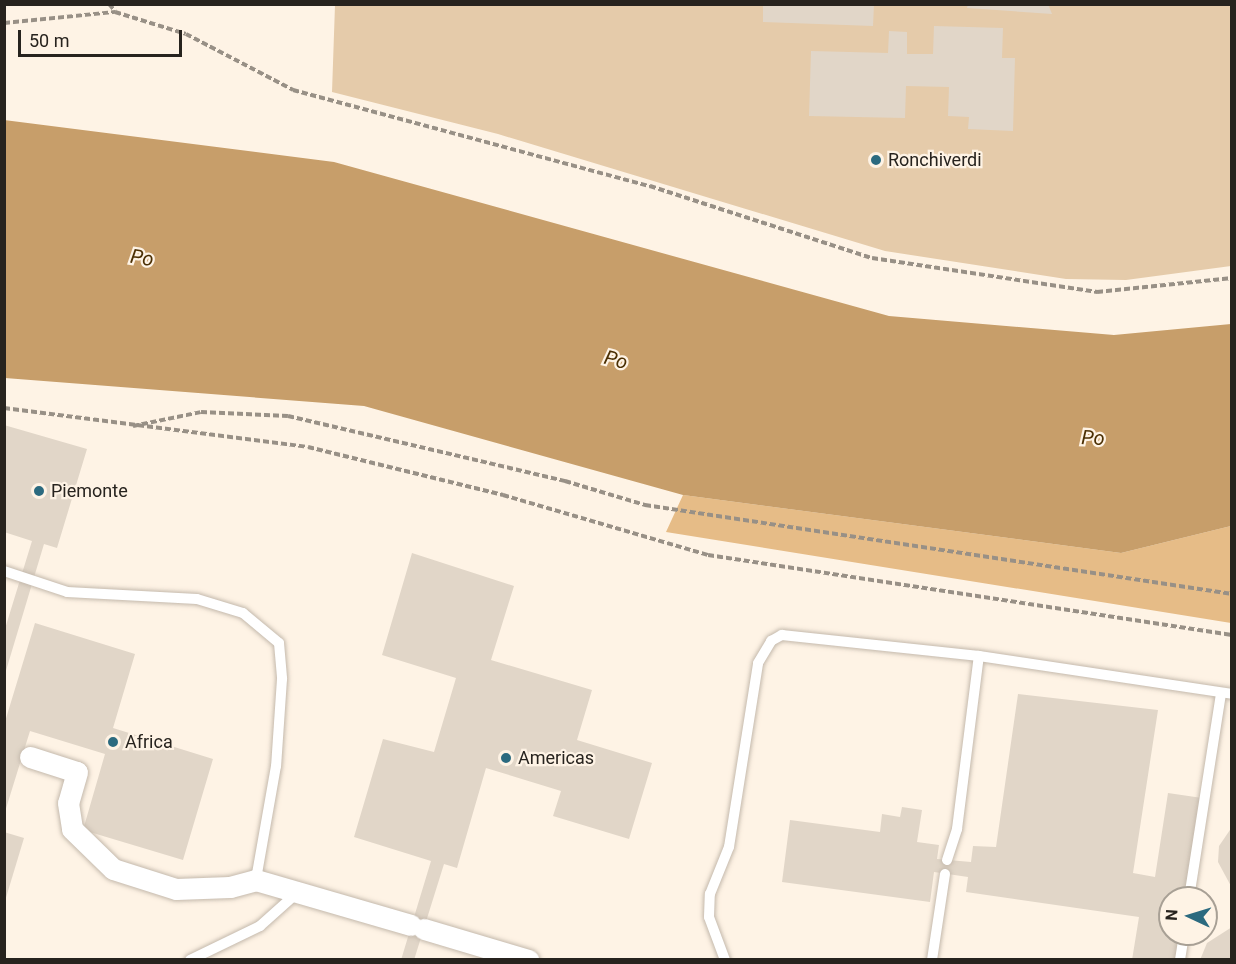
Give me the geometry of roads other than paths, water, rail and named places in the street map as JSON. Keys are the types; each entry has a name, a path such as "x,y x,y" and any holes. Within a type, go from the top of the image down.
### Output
{"street":[{"path":"30,757 77,772 68,803 72,829 113,869 176,889 230,887 256,880 528,960"}],"lane":[{"path":"4,571 67,592 197,599 243,613 279,643 276,766 256,880"},
{"path":"725,960 709,916 710,894 729,847 763,651 771,641 795,633 979,656 1226,693 1191,886"},
{"path":"947,860 957,829 979,656"},
{"path":"932,960 945,874"},
{"path":"190,960 260,926 298,892"}],"water":[{"name":"Po","path":"4,120 334,162 889,316 1114,335 1231,324 1231,526 1121,553 683,495 364,406 5,378"}],"place":[{"name":"Ronchiverdi","path":"876,160"},
{"name":"Piemonte","path":"39,491"},
{"name":"Africa","path":"113,742"},
{"name":"Americas","path":"506,758"}]}
